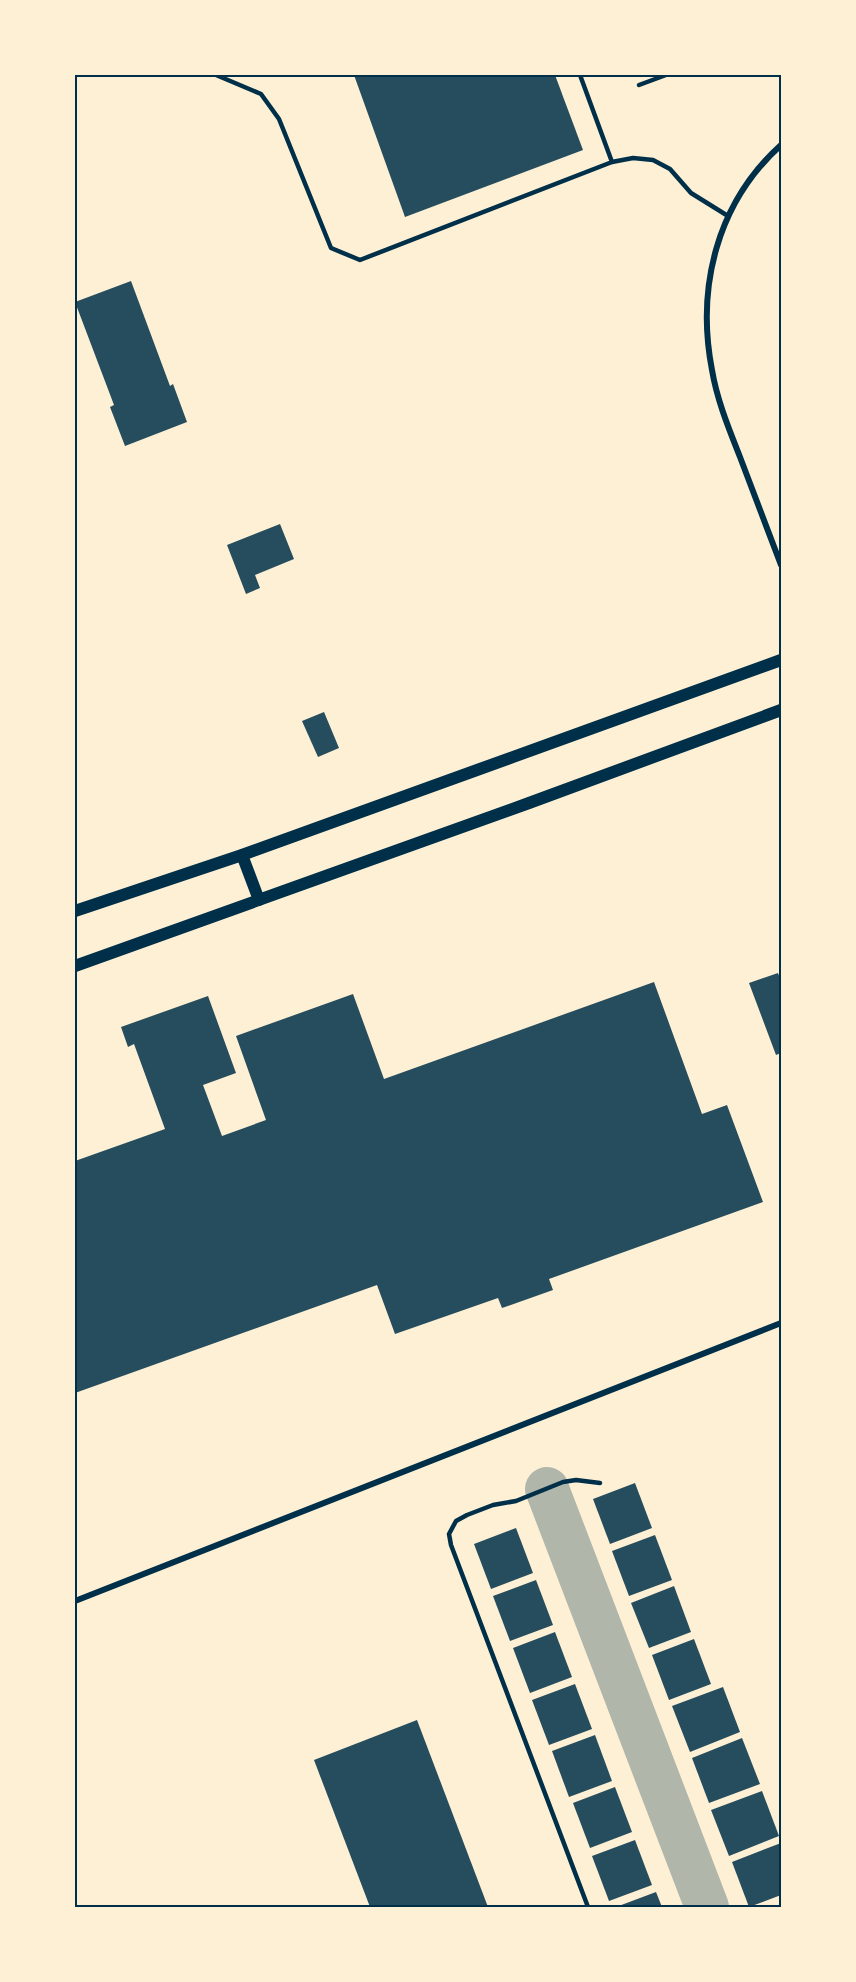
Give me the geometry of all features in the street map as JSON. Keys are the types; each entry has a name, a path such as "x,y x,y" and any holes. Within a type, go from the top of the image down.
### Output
{"main road":[{"path":"75,911 242,855 781,660"},
{"path":"75,966 781,710"},
{"path":"242,855 259,900"}],"street":[{"path":"781,145 755,172 735,201 728,216 716,248 708,282 706,318 717,392 781,565"},
{"path":"75,1601 781,1323"}],"lane":[{"path":"216,75 261,94 279,119 331,248 360,260 612,162 633,158 653,160 670,169 691,193 728,216"},
{"path":"580,75 612,162"},
{"path":"639,85 666,75"},
{"path":"588,1907 451,1545 449,1534 456,1521 493,1505 516,1501 569,1481 600,1483"}],"building":[{"path":"354,75 555,75 583,150 405,217"},
{"path":"131,281 170,386 173,384 187,422 125,446 110,407 114,405 75,302"},
{"path":"280,524 294,559 255,575 260,588 246,594 227,545"},
{"path":"324,712 339,748 318,757 302,721"},
{"path":"778,973 781,981 781,1053 776,1055 749,983"},
{"path":"654,982 702,1114 727,1105 763,1202 549,1279 553,1290 502,1308 498,1298 395,1334 377,1285 75,1393 75,1161 165,1129 134,1044 128,1047 121,1027 208,996 236,1073 203,1085 222,1136 266,1120 236,1036 353,994 384,1079"},
{"path":"635,1483 652,1528 610,1544 593,1499"},
{"path":"516,1528 533,1573 491,1589 474,1544"},
{"path":"655,1535 672,1580 629,1596 612,1551"},
{"path":"536,1580 553,1625 510,1641 493,1596"},
{"path":"674,1586 691,1632 649,1648 631,1603"},
{"path":"555,1632 572,1677 530,1693 513,1648"},
{"path":"694,1639 711,1684 669,1700 652,1655"},
{"path":"575,1684 592,1729 549,1745 532,1700"},
{"path":"723,1687 740,1732 690,1752 672,1706"},
{"path":"417,1720 488,1907 370,1907 314,1760"},
{"path":"595,1735 612,1781 569,1797 552,1751"},
{"path":"742,1738 760,1784 709,1803 692,1758"},
{"path":"615,1787 632,1832 590,1848 573,1803"},
{"path":"762,1791 779,1836 729,1856 711,1810"},
{"path":"635,1840 652,1885 609,1901 592,1856"},
{"path":"781,1843 781,1895 749,1907 732,1862"},
{"path":"656,1892 662,1907 616,1907"}],"taxiway":[{"path":"547,1489 707,1907"}]}
